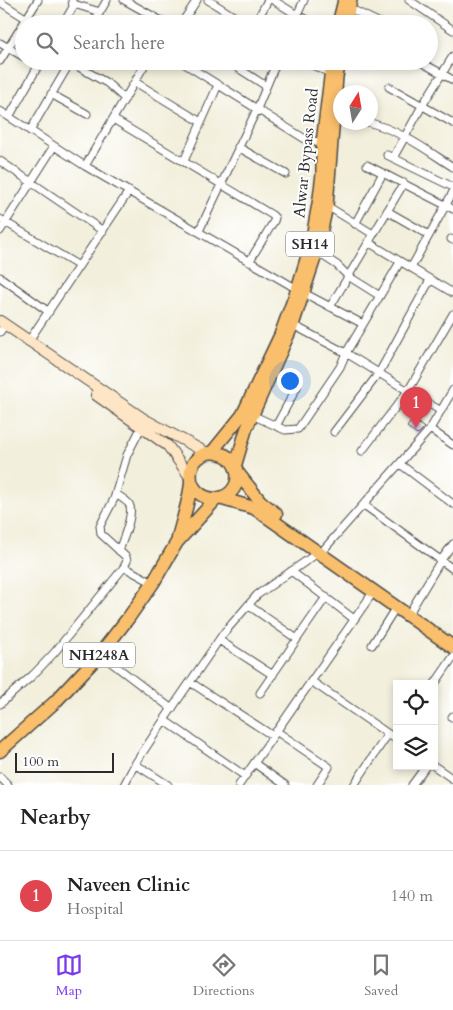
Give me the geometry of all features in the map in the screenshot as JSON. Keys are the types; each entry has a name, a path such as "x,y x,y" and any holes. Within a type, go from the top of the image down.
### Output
{"highway":[{"path":"210,453 224,455 231,460 236,470 260,501 374,591 453,647"},
{"name":"NH248A","path":"177,542 191,469 194,462 200,456 210,453"},
{"name":"NH248A","path":"0,751 55,702 100,654 129,617 177,542 218,499 228,494 234,487 236,470"},
{"path":"190,480 196,492 205,498 218,499 254,508 322,550 453,640"}],"main road":[{"path":"342,15 348,3"},
{"name":"Alwar Bypass Road","path":"247,415 300,291 320,198 322,142 331,70"},
{"name":"SH14","path":"339,85 340,70"},
{"name":"SH14","path":"236,470 247,415 293,325 300,291 317,252 327,206 335,130"},
{"name":"SH14","path":"210,453 247,415"}],"street":[{"path":"29,15 38,0"},
{"path":"98,15 107,0"},
{"path":"124,0 138,3 155,15"},
{"path":"187,15 197,0"},
{"path":"208,0 232,15"},
{"path":"260,15 268,0"},
{"path":"273,0 296,15"},
{"path":"297,15 304,0"},
{"path":"413,1 432,15"},
{"path":"0,2 22,15"},
{"path":"67,15 73,2 100,12"},
{"path":"348,3 367,15"},
{"path":"438,19 453,30"},
{"path":"0,61 15,37"},
{"path":"0,42 15,52"},
{"path":"453,56 405,136 390,156 453,187"},
{"path":"9,117 33,70"},
{"path":"30,131 66,70"},
{"path":"86,70 107,83 125,98"},
{"path":"85,166 142,70"},
{"path":"194,70 305,139 322,142"},
{"path":"243,70 266,86"},
{"path":"199,232 257,109 273,70"},
{"path":"322,70 330,74"},
{"path":"435,70 453,80"},
{"path":"135,82 201,122"},
{"path":"184,161 218,85"},
{"path":"389,87 453,123"},
{"path":"51,94 86,114"},
{"path":"0,111 85,166 300,291 363,324"},
{"path":"113,119 221,183 275,218 249,262"},
{"path":"378,125 405,136 453,166"},
{"path":"0,231 3,220 54,146"},
{"path":"238,147 286,174"},
{"path":"0,161 103,231"},
{"path":"367,165 450,207"},
{"path":"355,224 382,173"},
{"path":"330,307 404,183"},
{"path":"28,342 129,191"},
{"path":"411,268 429,236 450,207 453,192"},
{"path":"327,206 373,234"},
{"path":"387,211 429,236"},
{"path":"3,220 79,266"},
{"path":"368,242 453,293"},
{"path":"317,252 337,265 348,276 380,296"},
{"path":"247,415 285,430 298,428 340,367 346,353 400,262"},
{"path":"0,277 49,312"},
{"path":"334,432 378,373 430,280"},
{"path":"362,451 408,391 453,314"},
{"path":"293,325 346,353 441,411"},
{"path":"1,328 28,342 144,419 210,453"},
{"path":"1,328 168,446 190,480"},
{"path":"276,426 298,387"},
{"path":"124,785 135,764 218,640 257,595 322,550 430,429 453,392"},
{"path":"0,704 33,675 54,653 124,567 126,557 101,534 100,530 116,494 127,455 142,426"},
{"path":"430,429 453,445"},
{"path":"400,464 453,504"},
{"path":"116,494 131,509 119,551"},
{"path":"364,504 453,569"},
{"path":"411,610 441,560 453,544"},
{"path":"124,567 153,582"},
{"path":"291,571 354,619"},
{"path":"239,785 374,591"},
{"path":"260,693 326,597"},
{"path":"248,605 297,639"},
{"path":"372,645 396,607"},
{"path":"218,640 273,675"},
{"path":"100,654 172,709"},
{"path":"437,680 453,657"},
{"path":"311,681 393,737"},
{"path":"190,682 329,767 317,785"},
{"path":"164,720 245,776"},
{"path":"354,785 388,734"},
{"path":"254,763 285,785"},
{"path":"135,764 168,785"},
{"path":"438,769 453,779"},
{"path":"412,785 423,770"},
{"path":"0,777 8,785"}],"building":[{"path":"413,419 424,428 417,435 407,427"}],"place":[{"name":"Naveen Clinic","path":"416,428"}]}
